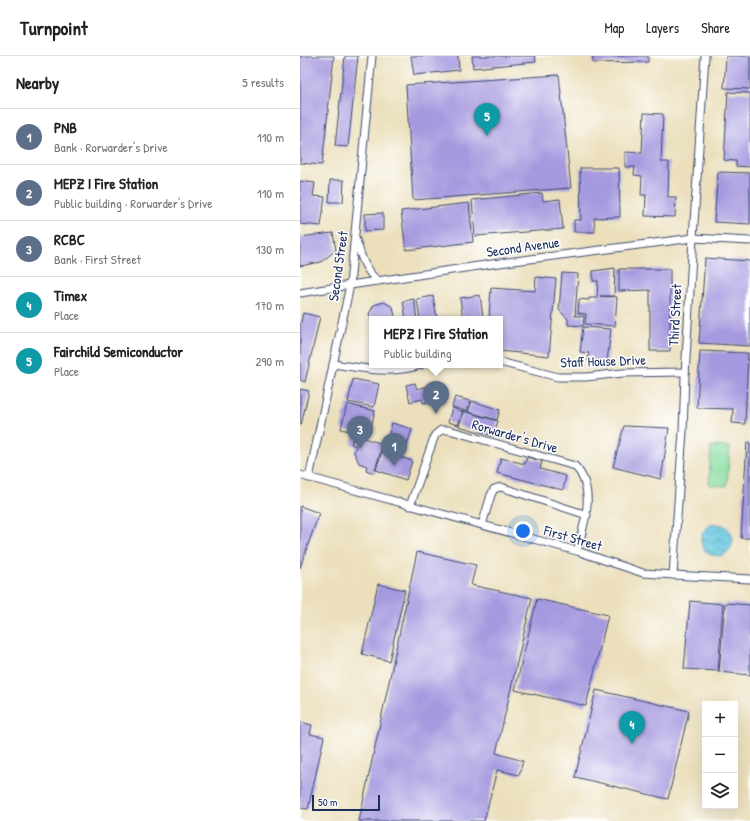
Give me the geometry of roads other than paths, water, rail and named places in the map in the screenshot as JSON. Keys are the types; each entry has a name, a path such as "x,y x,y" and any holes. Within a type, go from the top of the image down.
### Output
{"street":[{"name":"Second Street","path":"309,478 350,285 372,56"},
{"name":"Third Street","path":"673,575 705,56"},
{"path":"355,238 364,263 372,276 378,281"},
{"name":"Second Avenue","path":"300,294 350,285 500,263 693,238 750,241"},
{"name":"Staff House Drive","path":"503,363 558,377 586,378 623,373 685,372"},
{"path":"334,364 384,371 406,370 412,368"},
{"name":"Rorwarder's Drive","path":"410,506 435,435 441,430 449,430 575,466 581,473 587,492 586,515 577,551"},
{"name":"First Street","path":"300,475 577,551 643,572 750,579"},
{"path":"482,525 494,489 501,488 586,515"}],"water":[{"path":"714,524 720,524 729,528 733,540 729,552 720,556 714,556 705,552 701,543 701,537 705,528"}],"place":[{"name":"Fairchild Semiconductor","path":"487,136"},
{"name":"MEPZ I Fire Station","path":"436,414"},
{"name":"RCBC","path":"360,449"},
{"name":"PNB","path":"394,466"},
{"name":"Timex","path":"632,744"}]}
